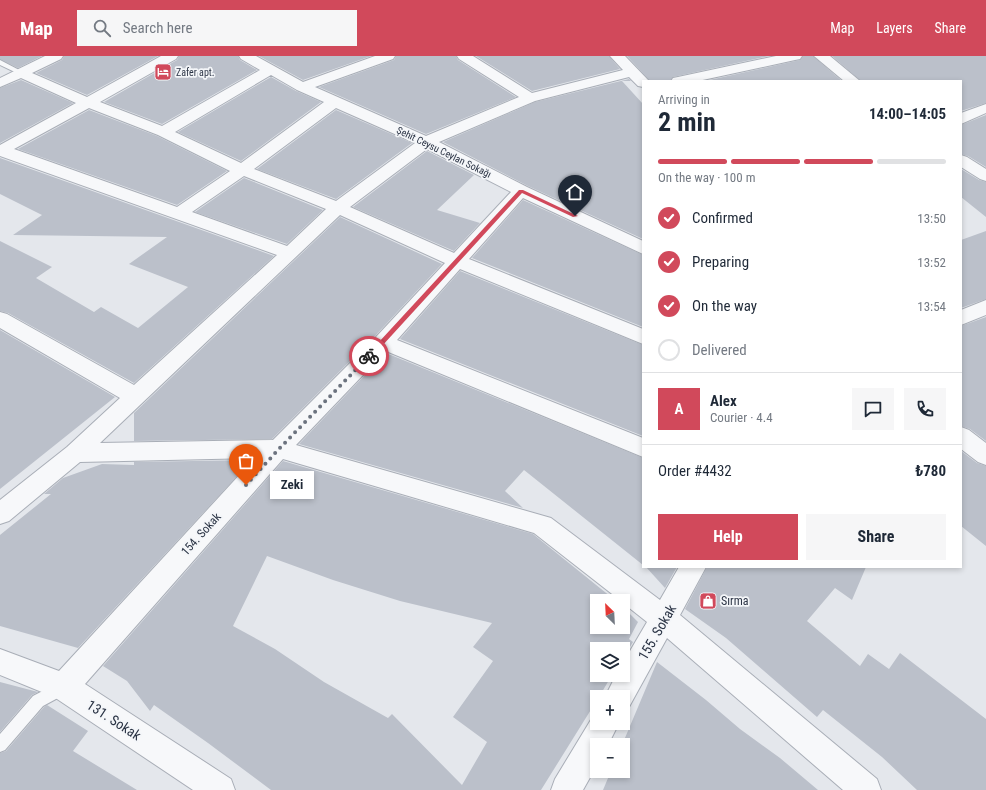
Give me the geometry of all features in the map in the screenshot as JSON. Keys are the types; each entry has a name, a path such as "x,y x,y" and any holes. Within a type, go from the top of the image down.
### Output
{"street":[{"path":"0,83 56,56"},
{"path":"0,150 171,56"},
{"name":"Şehit Ceysu Ceylan Sokağı","path":"246,56 302,87 426,142 521,191 642,248"},
{"path":"302,87 388,56"},
{"path":"464,56 530,98"},
{"path":"617,56 638,78"},
{"path":"683,80 795,56"},
{"path":"821,56 852,80"},
{"path":"163,132 270,70"},
{"path":"21,73 48,86 163,132 242,170 338,208 457,261 642,337"},
{"path":"4,508 74,453 338,208 426,142 530,98 638,78"},
{"path":"179,213 242,170 334,102"},
{"path":"962,119 986,108"},
{"path":"0,150 289,252"},
{"path":"962,161 986,176"},
{"name":"154. Sokak","path":"64,687 278,450 383,342 521,191"},
{"path":"962,318 986,307"},
{"path":"4,326 135,396"},
{"path":"383,342 642,448"},
{"path":"962,437 986,456"},
{"path":"74,453 278,450 542,525 664,619 866,790"},
{"name":"155. Sokak","path":"624,690 692,568"},
{"name":"131. Sokak","path":"0,662 64,687 220,790"},
{"path":"566,790 600,730"}],"lane":[{"path":"0,62 21,73"},
{"path":"0,744 38,701 64,687"}],"building":[{"path":"0,56 42,56 18,68 0,59"},
{"path":"64,56 158,56 87,95 36,73 62,60"},
{"path":"179,56 238,56 240,60 257,70 162,124 104,102 177,60"},
{"path":"259,56 371,56 303,80"},
{"path":"396,56 456,56 458,60 516,97 426,134 319,87 394,60"},
{"path":"476,56 609,56 620,69 532,91"},
{"path":"627,56 769,56 673,77 671,80 649,80"},
{"path":"803,56 813,56 841,80 710,80 800,60"},
{"path":"832,56 986,56 986,103 962,111 962,80 860,80"},
{"path":"271,77 296,91 321,102 241,161 178,132"},
{"path":"629,79 631,81 622,81 642,103 642,239 528,186 443,142 535,102"},
{"path":"21,80 73,103 0,143 0,88"},
{"path":"89,110 157,136 227,171 177,205 18,149"},
{"path":"336,110 412,143 336,199 257,169"},
{"path":"986,115 986,167 968,156 962,154 962,125"},
{"path":"427,151 474,175 437,210 480,223 454,251 353,207"},
{"path":"0,158 274,256 134,383 8,313 0,311 0,241 52,267 36,278 94,312 101,307 138,328 188,287 129,264 167,237 13,235 42,215 0,194"},
{"path":"962,170 979,180 986,182 986,217 962,198"},
{"path":"244,178 323,210 287,244 195,212"},
{"path":"523,200 642,255 642,327 472,258"},
{"path":"340,217 442,264 375,336 272,439 134,441 134,413"},
{"path":"986,231 986,299 962,308 962,240"},
{"path":"460,271 642,345 642,436 400,339"},
{"path":"986,317 986,441 970,429 962,426 962,326"},
{"path":"0,330 115,397 0,489"},
{"path":"386,353 642,458 642,564 524,470 505,491 523,508 299,444"},
{"path":"962,452 977,463 986,466 986,546 962,527"},
{"path":"252,460 78,648 0,626 0,535 51,494 44,494 63,478 102,464 134,465 134,462"},
{"path":"283,461 533,534 607,594 590,594 590,634 630,634 630,614 638,622 629,639 633,642 630,647 630,642 590,642 590,682 608,682 603,690 590,690 590,711 541,790 271,790 154,705 150,711 127,681 103,666","holes":["267,556 333,580 400,601 492,623 473,647 493,661 453,717 487,742 462,785 392,714 388,718 324,682 275,649 233,626"]},
{"path":"647,568 676,568 665,588"},
{"path":"706,568 866,568 852,600 835,588 807,621 860,666 868,654 889,669 900,653 986,719 986,790 917,790 882,757 823,710 817,717 726,638 685,609"},
{"path":"657,662 706,700 740,729 780,758 818,790 603,790 608,778 630,778 630,738 625,738 628,730 630,730 630,726"},
{"path":"0,682 38,692 32,695 0,732"},
{"path":"47,705 88,731 73,751 137,790 0,790 0,753 6,751"}],"way so far":[{"path":"246,485 369,356"}],"place":[{"name":"Zafer apt.","path":"163,72"},
{"name":"Zeki","path":"246,485"},
{"name":"Sırma","path":"708,601"}],"route":[{"path":"369,356 521,191 575,216"}]}
